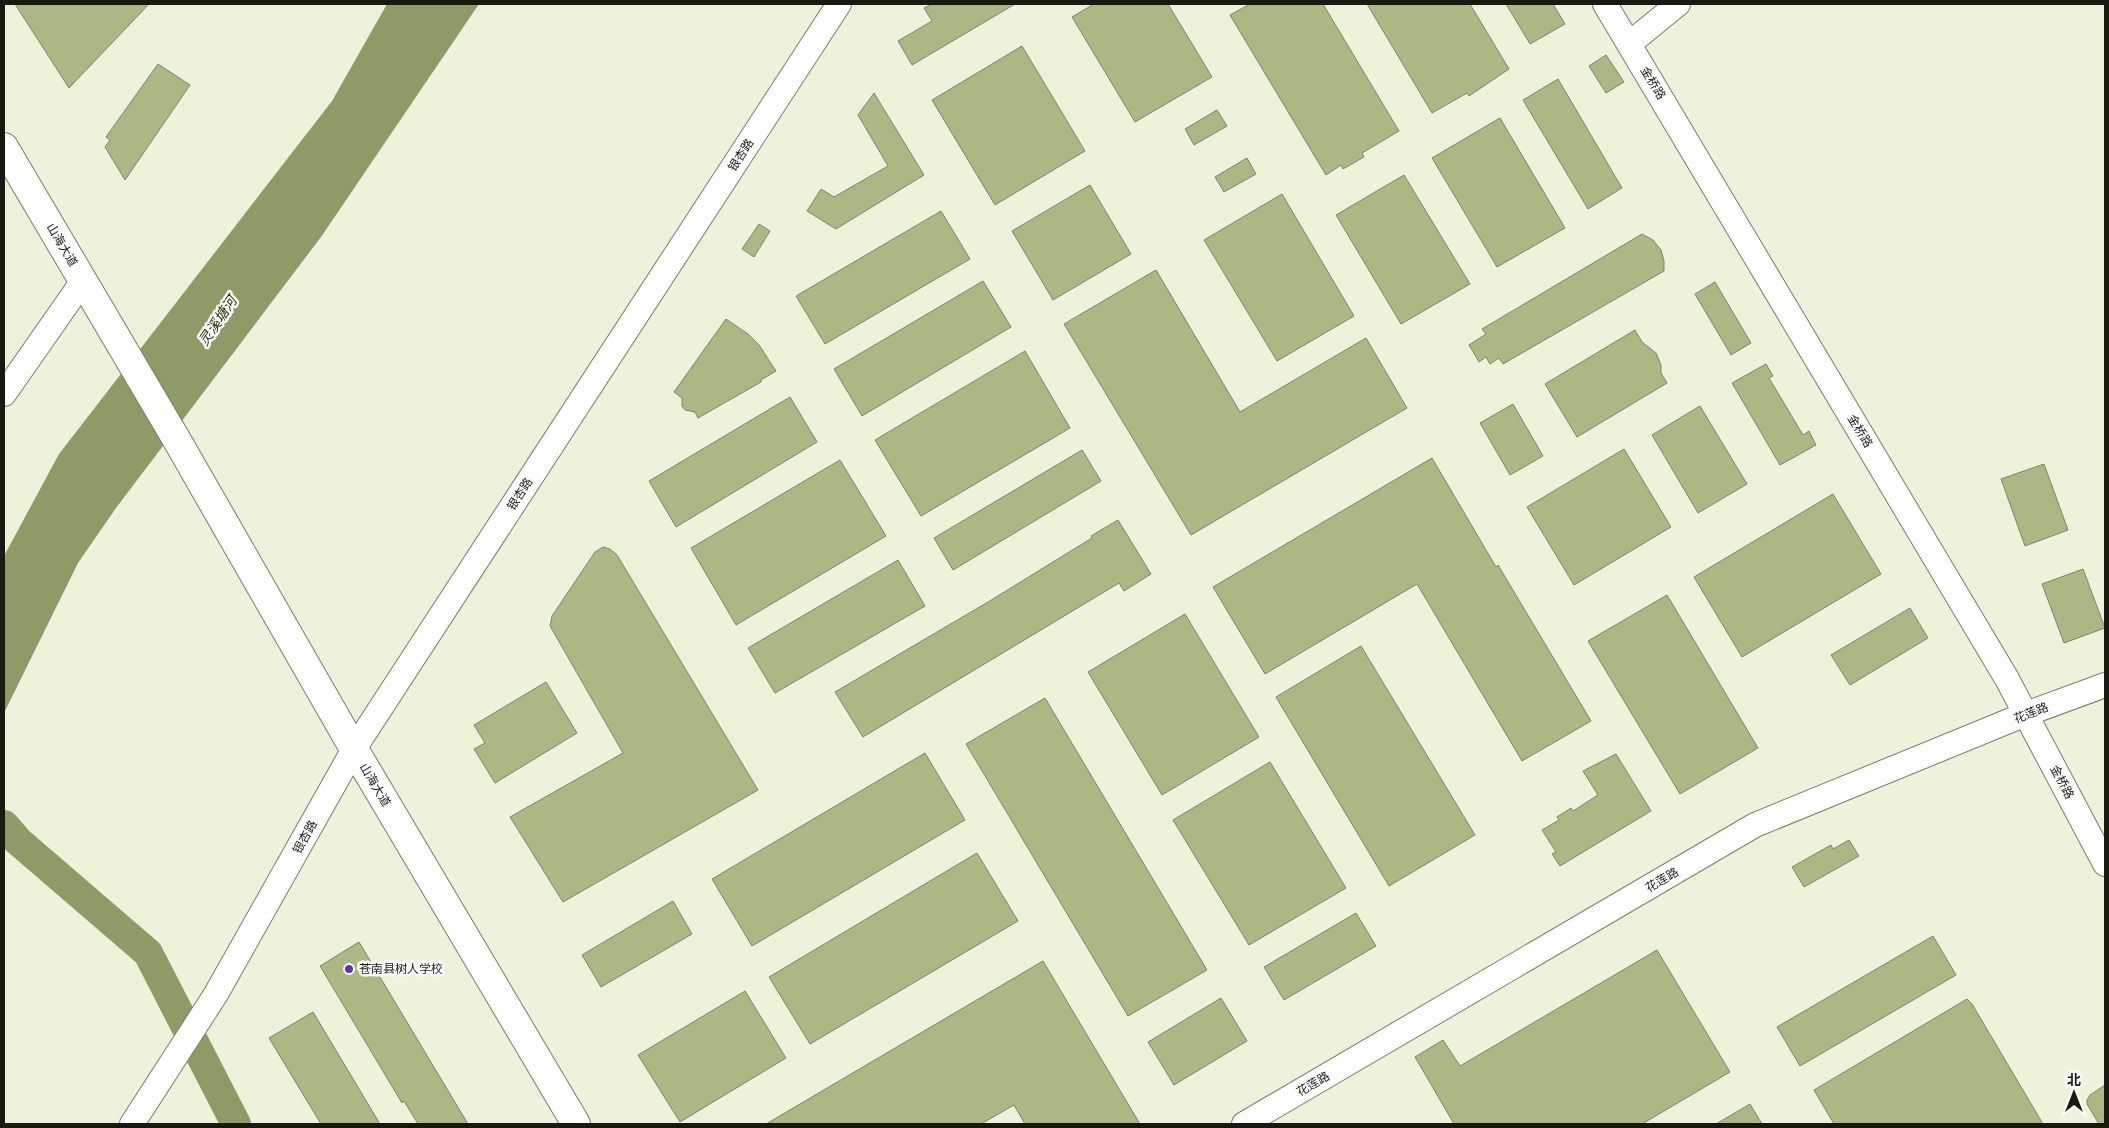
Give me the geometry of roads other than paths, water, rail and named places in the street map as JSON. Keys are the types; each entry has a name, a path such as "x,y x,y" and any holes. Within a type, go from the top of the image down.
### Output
{"main road":[{"name":"山海大道","path":"4,147 178,442 354,749 576,1124"}],"street":[{"name":"银杏路","path":"132,1124 216,994 354,749 839,4"},
{"name":"金桥路","path":"1605,4 2007,679 2105,864"},
{"path":"1629,44 1678,4"},
{"path":"4,394 83,281"},
{"name":"花莲路","path":"1244,1124 1755,826 2026,714 2105,685"}],"water":[{"name":"灵溪塘河","path":"387,4 479,4 321,237 116,508 78,563 4,713 4,556 59,454 332,101"}],"waterway":[{"path":"4,825 18,841 148,953 236,1124"}],"place":[{"name":"苍南县树人学校","path":"349,969"}]}
